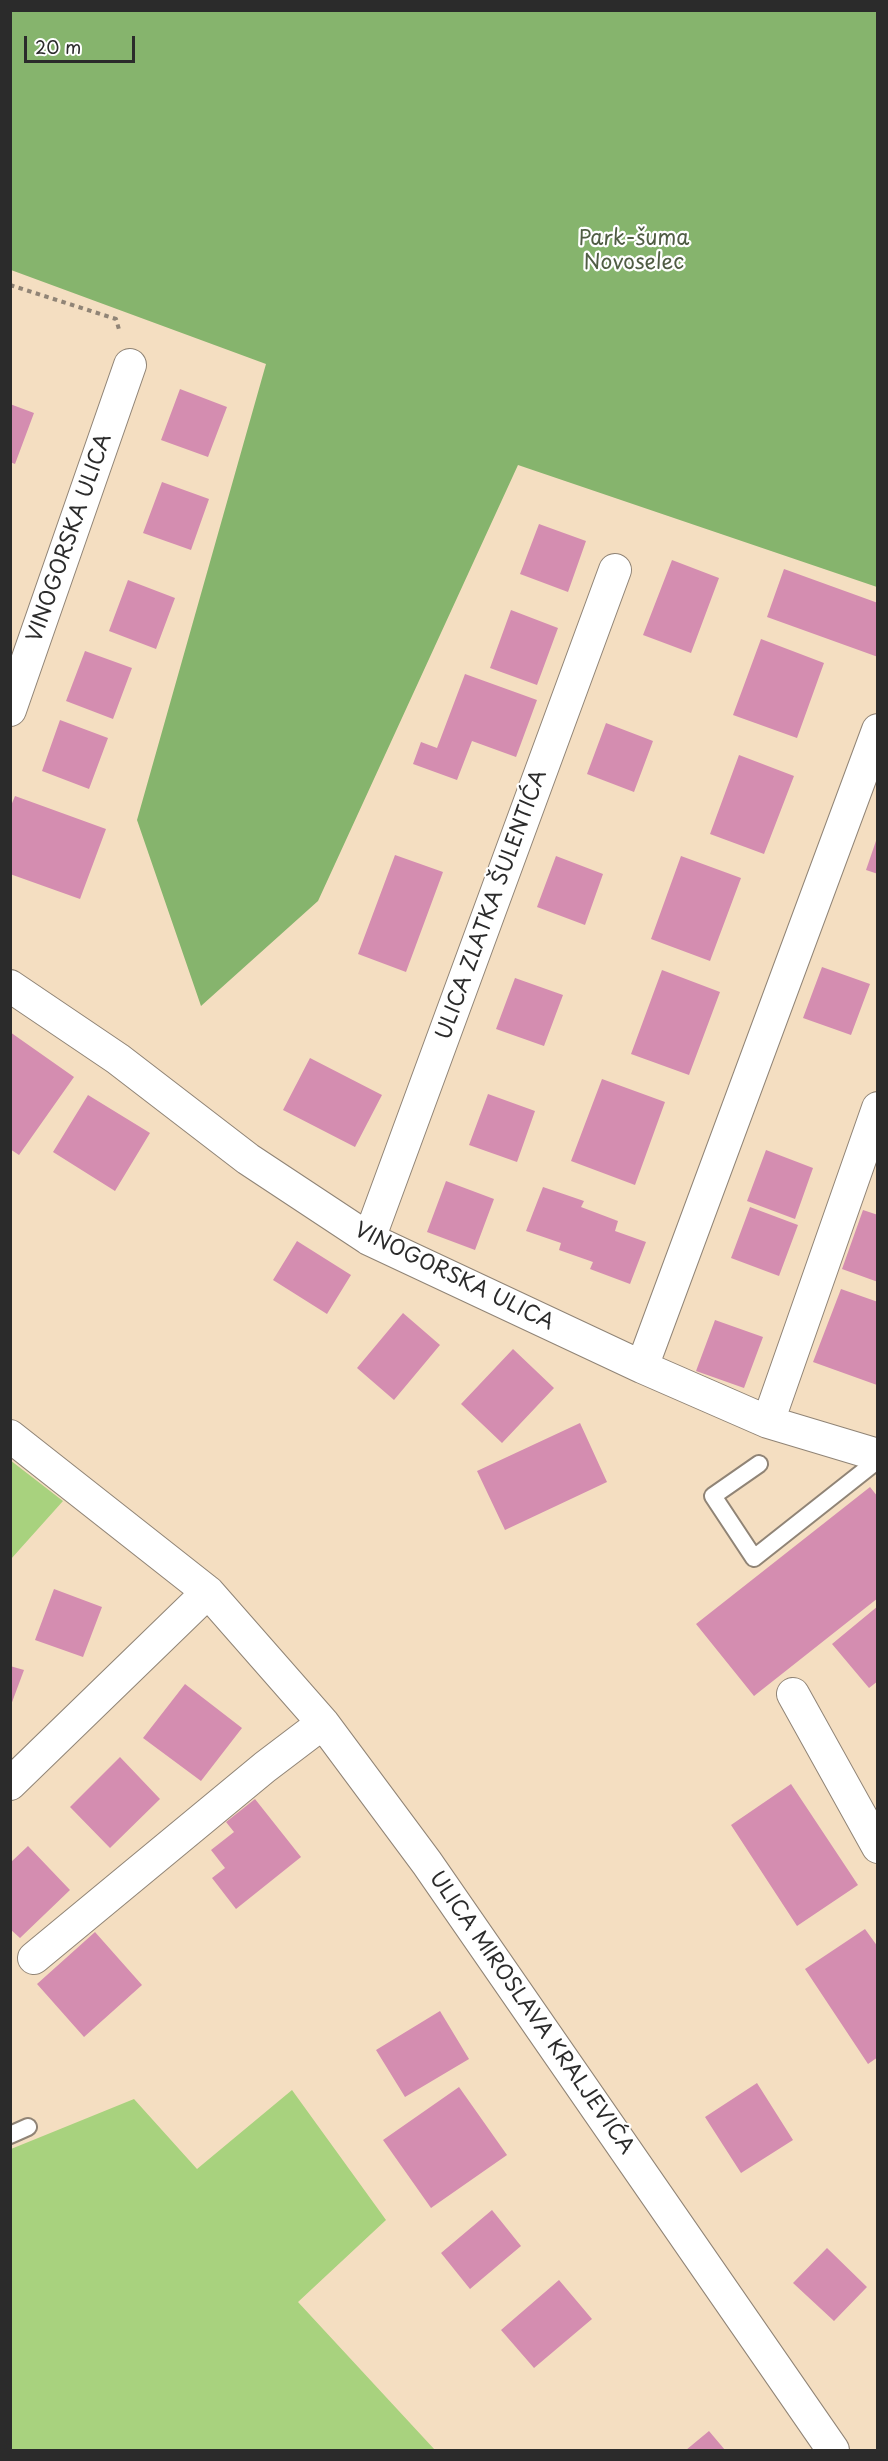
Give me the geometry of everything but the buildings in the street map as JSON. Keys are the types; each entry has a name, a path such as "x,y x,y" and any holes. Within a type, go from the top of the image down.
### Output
{"street":[{"name":"VINOGORSKA ULICA","path":"10,710 130,365"},
{"name":"ULICA ZLATKA ŠULENTIĆA","path":"369,1239 615,570"},
{"path":"642,1367 878,730"},
{"name":"VINOGORSKA ULICA","path":"10,986 118,1059 248,1159 369,1239 642,1367 768,1422 878,1455"},
{"path":"768,1422 878,1108"},
{"name":"ULICA MIROSLAVA KRALJEVIĆA","path":"10,1436 208,1592 323,1723 427,1863 833,2451"},
{"path":"10,1784 208,1592"},
{"path":"793,1694 878,1847"},
{"path":"34,1958 265,1767 323,1723"}],"lane":[{"path":"759,1464 713,1496 754,1558 878,1460"},
{"path":"10,2135 28,2127"}],"path":[{"path":"10,285 116,319 130,365"}],"green space":[{"name":"Park-šuma Novoselec","path":"10,11 877,11 877,587 518,465 318,901 201,1006 137,820 266,364 11,270"},
{"path":"10,1460 63,1501 11,1559 10,1559"},
{"path":"292,2090 386,2220 298,2302 435,2450 11,2450 11,2149 134,2099 197,2169"}]}
